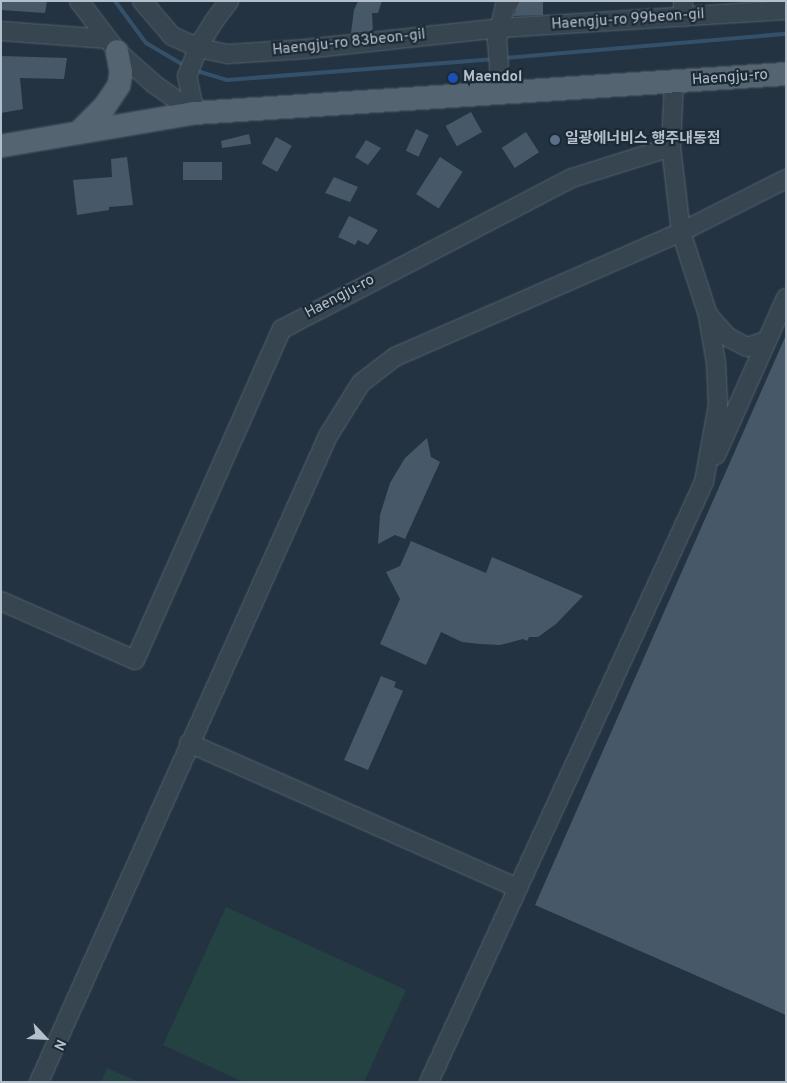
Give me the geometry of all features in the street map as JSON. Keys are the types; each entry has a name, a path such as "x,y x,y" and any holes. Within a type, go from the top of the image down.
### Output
{"main road":[{"path":"78,133 105,106 119,84 122,72 113,45"},
{"name":"Haengju-ro","path":"1,146 195,113 500,86 674,82 786,74"}],"street":[{"path":"79,1 113,45 154,84 195,113"},
{"name":"Haengju-ro 83beon-gil","path":"142,1 172,36 199,48 228,54 498,34"},
{"path":"195,113 187,76 199,48 214,21 229,1"},
{"path":"500,86 498,34 505,6 510,1"},
{"name":"Haengju-ro 99beon-gil","path":"498,34 683,9 786,10"},
{"path":"1,30 113,45"},
{"name":"Haengju-ro","path":"1,602 135,660 282,329 572,178 671,147 674,82"},
{"path":"671,147 681,232 708,316 716,363 718,405 704,482"},
{"path":"39,1082 189,743 328,436 361,383 395,357 681,232 786,179"},
{"path":"429,1082 704,482 786,298"},
{"path":"708,316 728,337 747,347 766,342"},
{"path":"189,743 517,888"}],"green space":[{"path":"226,907 406,990 364,1082 243,1082 163,1045"},
{"path":"107,1068 139,1082 101,1082"}],"building":[{"path":"1,1 47,1 45,13 1,10"},
{"path":"358,1 382,1 378,13 372,13 373,31 351,33 354,10"},
{"path":"520,1 543,1 543,15 513,16"},
{"path":"1,56 67,58 64,79 20,78 23,109 1,113"},
{"path":"471,112 482,132 457,146 446,126"},
{"path":"416,129 429,135 419,157 406,151"},
{"path":"526,132 539,152 515,168 502,148"},
{"path":"249,134 251,144 222,148 221,141"},
{"path":"276,137 292,146 277,172 261,163"},
{"path":"366,140 381,148 368,165 355,157"},
{"path":"127,157 133,205 109,207 109,210 77,215 73,180 112,177 111,159"},
{"path":"440,157 463,172 439,209 416,194"},
{"path":"183,162 222,162 222,180 183,180"},
{"path":"334,177 358,187 350,202 325,193"},
{"path":"349,216 378,230 368,245 358,240 355,245 338,237"},
{"path":"786,335 786,1015 535,905"},
{"path":"427,438 431,457 440,462 405,539 395,535 378,544 380,515 390,483 405,458"},
{"path":"411,541 486,573 492,557 583,596 556,624 538,637 529,637 527,641 523,639 500,645 480,644 462,642 441,632 426,665 380,644 400,599 386,572 400,566"},
{"path":"381,676 396,682 394,687 403,691 368,770 344,760"}],"waterway":[{"path":"115,1 146,43 185,66"},
{"path":"504,58 786,34"},
{"path":"194,70 227,80 495,59"}],"place":[{"name":"Maendol","path":"453,78"},
{"name":"일광에너비스 행주내동점","path":"555,140"}]}
